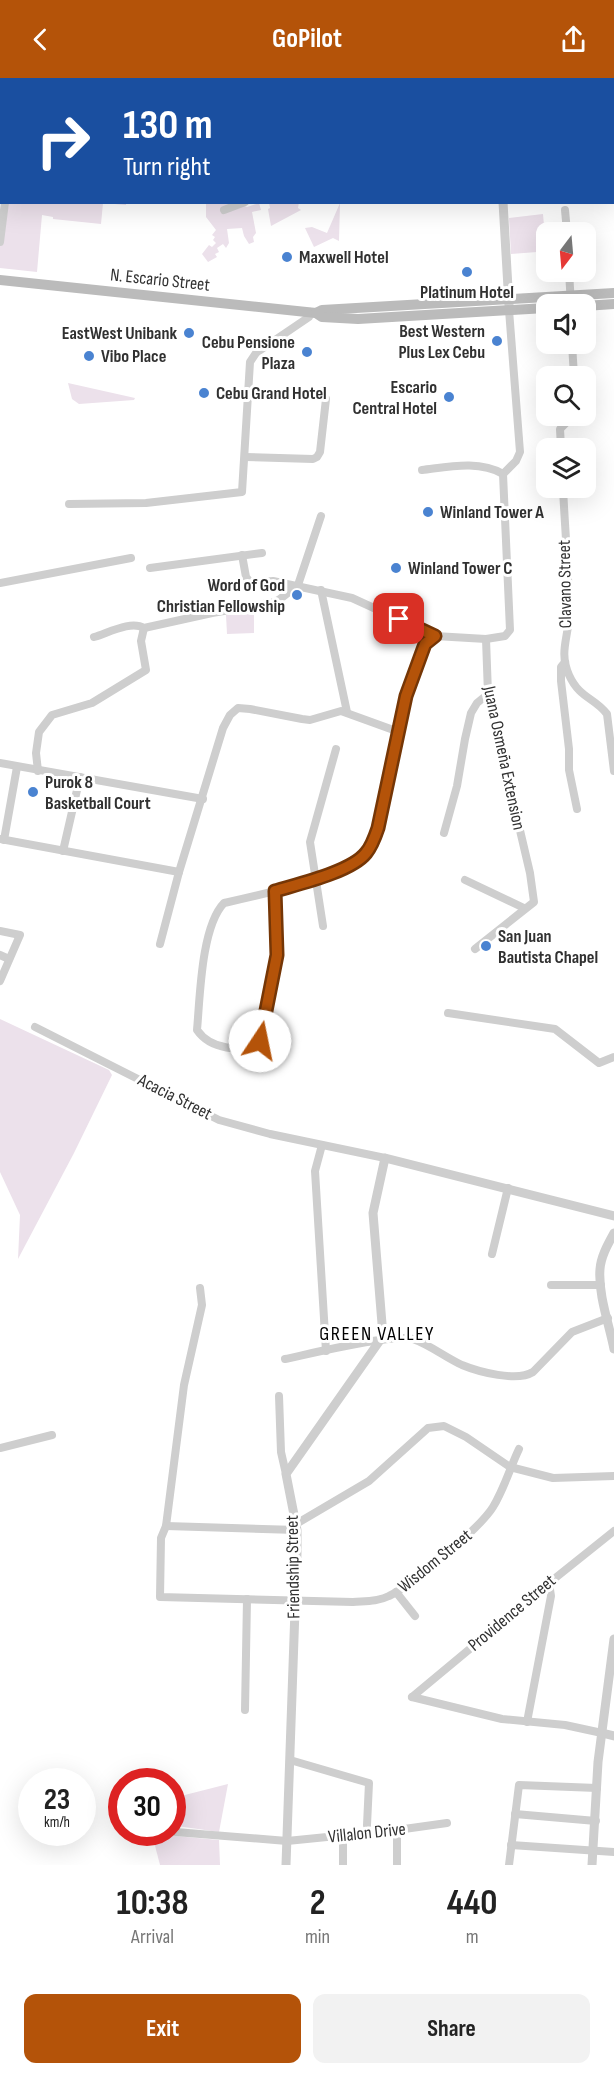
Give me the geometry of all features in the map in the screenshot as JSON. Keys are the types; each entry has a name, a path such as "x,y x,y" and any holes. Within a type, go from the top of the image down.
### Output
{"main road":[{"name":"N. Escario Street","path":"0,280 314,312 322,317 358,319 536,302"},
{"name":"N. Escario Street","path":"596,296 614,293"},
{"name":"N. Escario Street","path":"509,304 536,307"},
{"path":"596,305 614,304"}],"street":[{"path":"0,242 5,204"},
{"path":"224,210 240,204"},
{"path":"502,474 516,461 520,453 503,204"},
{"path":"565,210 566,222"},
{"path":"69,504 146,503 239,494 244,489 250,362 256,353 314,312"},
{"path":"245,457 313,459 317,457 320,452 326,399"},
{"path":"422,470 464,465 502,474"},
{"path":"242,555 246,577 251,583 273,581 352,598 435,636 486,639 505,636 510,630 502,474"},
{"name":"Clavano Street","path":"563,498 569,618 563,651 565,662 577,690 607,714 614,771"},
{"path":"94,637 130,626 139,625 144,628 275,602 298,585 321,516"},
{"path":"150,568 262,552"},
{"path":"0,583 131,558"},
{"path":"321,590 347,712"},
{"path":"38,771 36,753 39,732 52,715 92,703 146,670 141,640 144,628"},
{"path":"275,891 277,955 260,1041 249,1048 211,1044 202,1038 197,1030 202,967 216,913 224,903 316,878 359,860 372,844 382,812 406,696 425,644 435,636"},
{"name":"Juana Osmeña Extension","path":"486,639 488,694 533,891 534,902 524,908"},
{"path":"565,662 561,667 561,681 569,749 569,770 577,808"},
{"path":"444,833 457,786 471,713 477,703 488,694"},
{"path":"160,944 179,872 223,729 230,714 238,708 310,720 341,711 399,732"},
{"path":"323,926 310,842 336,749"},
{"path":"0,763 203,799"},
{"path":"17,767 2,839 179,872"},
{"path":"63,851 80,777"},
{"path":"465,880 524,908 514,919 475,949"},
{"path":"0,931 20,935 0,981"},
{"path":"0,955 9,959"},
{"path":"448,1013 555,1029 599,1063 614,1057"},
{"name":"Acacia Street","path":"35,1027 219,1120 270,1134 386,1158 614,1216"},
{"path":"322,1145 315,1171 326,1352"},
{"path":"286,1474 380,1341 384,1329 374,1213 386,1158"},
{"path":"492,1254 508,1188"},
{"path":"614,1233 603,1256 600,1269 614,1349"},
{"path":"551,1285 601,1285"},
{"path":"200,1288 202,1305 184,1385 166,1526 296,1527 369,1481 428,1428 434,1426 444,1426 466,1437 510,1467 553,1478 614,1476"},
{"path":"285,1359 380,1341 409,1338 463,1366 499,1375 528,1376 572,1332 608,1318"},
{"path":"279,1396 282,1452 286,1474"},
{"path":"0,1448 52,1436"},
{"name":"Wisdom Street","path":"166,1526 161,1538 160,1597 378,1601 396,1592 478,1526 501,1494 519,1449"},
{"name":"Friendship Street","path":"286,1474 296,1527 296,1601 286,1865"},
{"name":"Providence Street","path":"527,1722 502,1719 412,1697 549,1582 614,1531"},
{"path":"549,1582 551,1596 527,1722 565,1725 614,1736"},
{"path":"396,1592 416,1616"},
{"path":"245,1710 247,1599"},
{"path":"592,1865 602,1733 614,1639"},
{"path":"290,1760 369,1783 368,1825"},
{"path":"509,1865 519,1785 597,1788"},
{"path":"515,1814 596,1821"},
{"name":"Villalon Drive","path":"186,1833 287,1841 447,1823"},
{"path":"397,1830 397,1865"},
{"path":"343,1835 343,1865"},
{"path":"511,1845 614,1852"}],"shaded area":[{"path":"5,204 103,204 101,224 53,219 53,217 42,215 37,272 0,268 0,242"},
{"path":"206,204 240,204 247,207 259,204 261,210 252,212 256,233 253,237 254,242 249,244 242,228 227,229 229,243 226,248 223,244 217,248 219,252 215,254 217,257 208,262 202,254 209,245 212,247 216,243 212,235 216,230 206,217"},
{"path":"269,204 299,204 298,208 301,210 271,226 268,209"},
{"path":"340,204 339,241 333,238 314,247 305,228 312,227 327,233"},
{"path":"543,214 544,222 536,222 536,252 511,254 509,218"},
{"path":"68,383 135,398 134,400 79,404 72,399"},
{"path":"254,614 254,633 227,634 226,615"},
{"path":"0,1019 109,1070 112,1075 18,1259 20,1215 0,1172"},
{"path":"228,1784 219,1832 186,1827 186,1795"},
{"path":"186,1837 219,1840 220,1865 160,1865 155,1846 186,1846"}],"place":[{"name":"Maxwell Hotel","path":"287,257"},
{"name":"Platinum Hotel","path":"467,272"},
{"name":"EastWest Unibank","path":"189,333"},
{"name":"Best Western Plus Lex Cebu","path":"497,341"},
{"name":"Cebu Pensione Plaza","path":"307,352"},
{"name":"Vibo Place","path":"89,356"},
{"name":"Cebu Grand Hotel","path":"204,393"},
{"name":"Escario Central Hotel","path":"449,397"},
{"name":"Winland Tower A","path":"428,512"},
{"name":"Winland Tower C","path":"396,568"},
{"name":"Word of God Christian Fellowship","path":"297,595"},
{"name":"Purok 8 Basketball Court","path":"33,792"},
{"name":"San Juan Bautista Chapel","path":"486,946"}],"district":[{"name":"GREEN VALLEY","path":"377,1334"}],"route":[{"path":"260,1041 277,955 275,891 350,866 366,853 378,828 406,696 425,644 435,636 399,619"}]}
